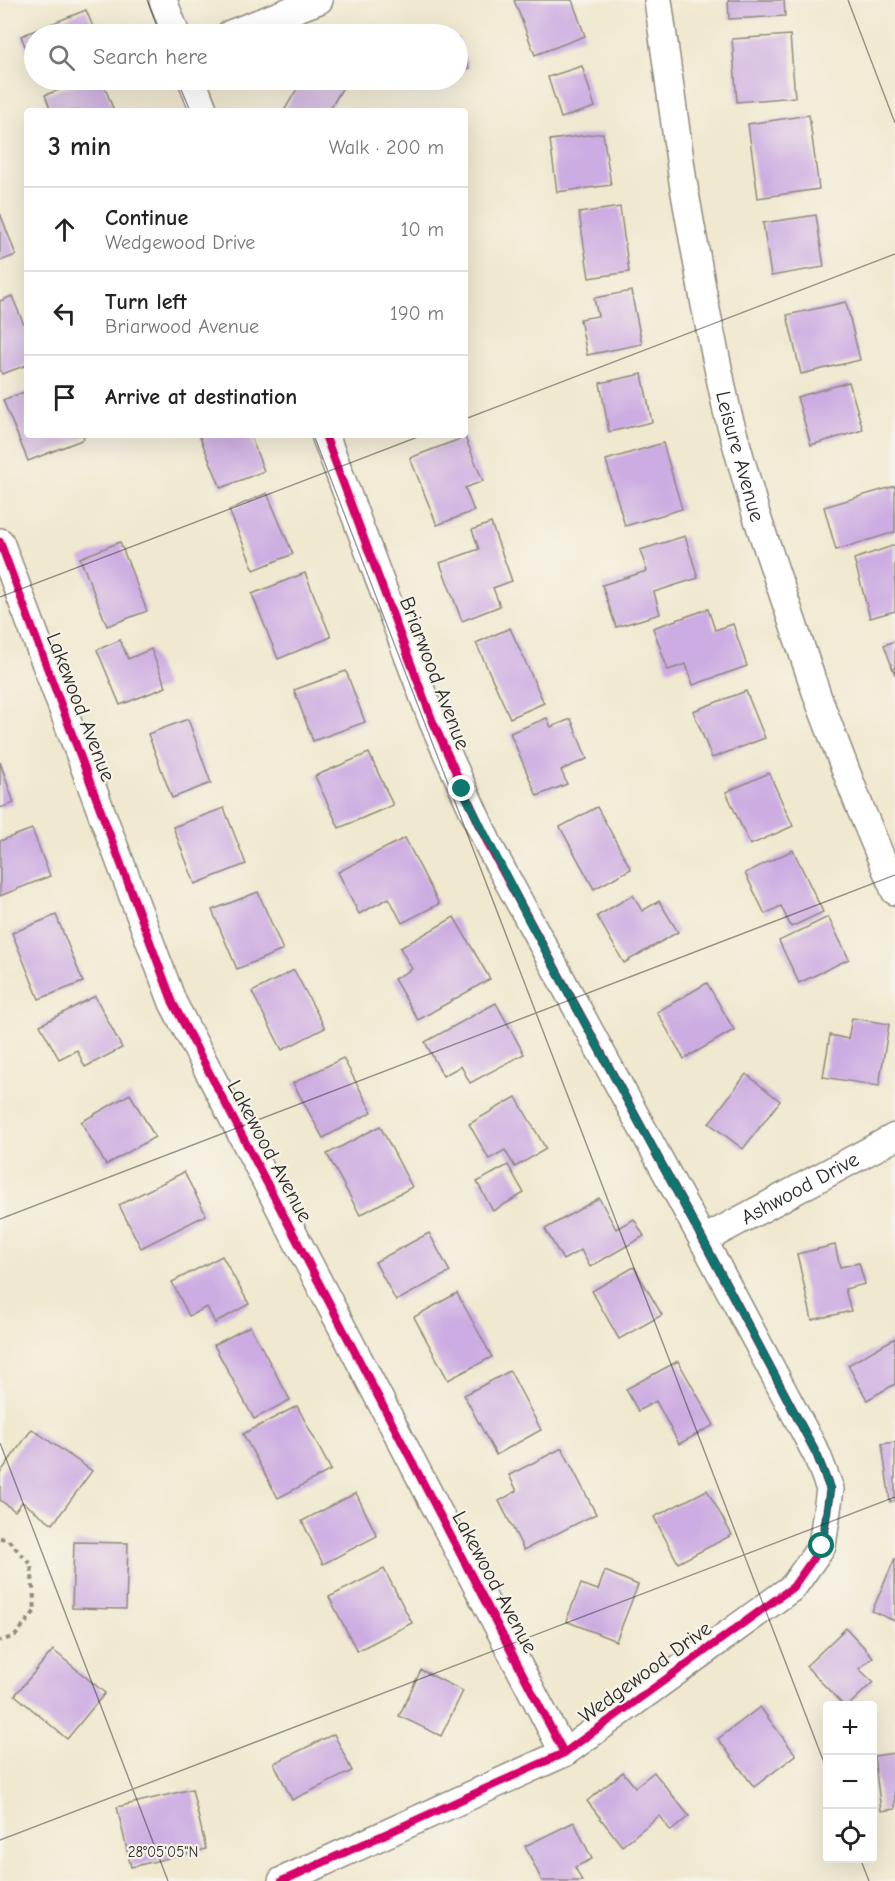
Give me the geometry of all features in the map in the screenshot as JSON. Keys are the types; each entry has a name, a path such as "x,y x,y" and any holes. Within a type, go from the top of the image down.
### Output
{"street":[{"path":"163,0 172,24"},
{"path":"256,24 320,0"},
{"name":"Leisure Avenue","path":"658,0 683,182 727,411 756,514 818,698 895,891"},
{"path":"196,90 203,108"},
{"name":"Briarwood Avenue","path":"327,438 433,722 462,789 527,917 817,1455 830,1489"},
{"name":"Lakewood Avenue","path":"0,542 173,1003 564,1753"},
{"name":"Ashwood Drive","path":"703,1240 895,1137"},
{"name":"Wedgewood Drive","path":"282,1881 564,1753 793,1587 822,1546 830,1489"}],"path":[{"path":"0,1538 7,1539 31,1564 35,1611 15,1636 0,1641"}],"building":[{"path":"514,0 572,0 585,36 535,55"},
{"path":"728,0 784,0 785,16 729,19"},
{"path":"86,10 92,24 51,24"},
{"path":"790,35 795,97 737,102 732,39"},
{"path":"582,66 595,107 561,118 548,77"},
{"path":"59,90 106,90 113,108 50,108 45,95"},
{"path":"296,90 341,90 331,108 286,108"},
{"path":"809,115 819,189 758,198 748,124"},
{"path":"603,133 611,185 557,192 550,140"},
{"path":"620,207 629,272 589,278 579,213"},
{"path":"0,213 16,255 0,261"},
{"path":"816,215 824,267 771,276 763,223"},
{"path":"631,291 642,344 587,355 580,319 598,316 594,298"},
{"path":"12,296 24,325 24,366 2,374 0,369 0,301"},
{"path":"846,302 860,360 801,374 787,315"},
{"path":"642,374 652,422 609,432 600,383"},
{"path":"849,382 863,430 811,445 797,397"},
{"path":"24,392 24,438 84,439 28,461 3,400"},
{"path":"200,438 251,438 264,471 221,488"},
{"path":"465,438 483,481 465,488 474,511 437,525 410,458"},
{"path":"663,443 682,509 625,526 606,460"},
{"path":"895,486 895,532 836,550 824,507"},
{"path":"267,493 293,554 254,570 229,510"},
{"path":"491,523 512,581 493,588 500,606 462,621 440,563 479,549 472,530"},
{"path":"685,536 698,578 654,592 660,614 616,627 602,585 647,571 640,550"},
{"path":"120,542 147,611 107,626 80,558"},
{"path":"895,545 895,611 870,618 854,559"},
{"path":"305,573 331,637 278,659 252,594"},
{"path":"708,609 715,630 733,624 747,666 693,685 686,664 668,670 653,628"},
{"path":"510,628 544,703 510,718 476,643"},
{"path":"120,640 128,659 151,649 166,687 120,705 97,650"},
{"path":"895,641 895,675 884,645"},
{"path":"346,671 365,722 313,741 294,690"},
{"path":"746,691 765,738 712,758 693,711"},
{"path":"547,718 551,727 571,719 587,759 561,770 567,784 537,796 510,733"},
{"path":"188,719 211,783 172,798 148,734"},
{"path":"369,753 393,805 339,828 315,776"},
{"path":"0,762 14,803 0,808"},
{"path":"769,773 793,826 750,845 726,792"},
{"path":"597,807 631,869 594,889 560,827"},
{"path":"224,808 246,864 195,884 173,827"},
{"path":"32,829 50,876 0,896 0,841"},
{"path":"405,838 439,904 402,923 389,898 359,914 338,872"},
{"path":"793,850 823,912 791,927 781,906 765,914 745,873"},
{"path":"258,892 283,950 237,969 212,910"},
{"path":"633,895 642,911 659,901 678,932 624,963 597,916"},
{"path":"56,915 83,982 39,999 12,933"},
{"path":"454,917 490,979 418,1020 394,979 412,969 400,948"},
{"path":"828,917 849,959 799,983 779,941"},
{"path":"294,970 325,1028 282,1050 252,992"},
{"path":"707,983 734,1030 684,1059 657,1012"},
{"path":"95,996 122,1048 85,1067 77,1050 59,1059 40,1025"},
{"path":"496,1003 524,1054 470,1083 461,1066 443,1076 425,1042"},
{"path":"852,1018 889,1024 879,1086 823,1077 830,1035 848,1039"},
{"path":"343,1058 372,1112 323,1138 293,1083"},
{"path":"746,1074 780,1101 743,1149 709,1123"},
{"path":"130,1094 155,1137 106,1165 81,1122"},
{"path":"516,1097 546,1149 515,1167 505,1150 489,1159 469,1124"},
{"path":"380,1126 412,1187 360,1215 327,1154"},
{"path":"508,1165 524,1193 493,1211 477,1182"},
{"path":"184,1172 206,1215 141,1248 119,1205"},
{"path":"599,1198 616,1229 634,1219 644,1236 590,1267 581,1250 563,1260 545,1229"},
{"path":"429,1233 450,1272 396,1301 375,1262"},
{"path":"835,1245 840,1267 859,1263 865,1284 845,1289 851,1311 812,1320 797,1254"},
{"path":"222,1256 249,1304 215,1323 207,1307 189,1316 172,1282"},
{"path":"634,1267 662,1315 619,1339 592,1291"},
{"path":"457,1293 492,1357 448,1380 414,1317"},
{"path":"250,1326 290,1400 254,1419 214,1345"},
{"path":"895,1338 895,1384 867,1400 848,1365"},
{"path":"678,1361 714,1425 679,1444 656,1401 638,1411 626,1389"},
{"path":"510,1371 541,1430 496,1455 464,1395"},
{"path":"297,1406 331,1470 278,1498 243,1434"},
{"path":"32,1429 92,1471 53,1524 22,1502 15,1511 0,1500 0,1473"},
{"path":"895,1442 895,1501 890,1502 882,1444"},
{"path":"562,1448 596,1514 524,1550 499,1501 517,1491 509,1475"},
{"path":"707,1490 732,1535 678,1563 654,1517"},
{"path":"356,1493 377,1536 323,1564 302,1521"},
{"path":"74,1542 128,1543 126,1609 72,1608"},
{"path":"895,1558 895,1621 872,1611"},
{"path":"384,1569 412,1623 357,1651 329,1597"},
{"path":"605,1571 638,1585 616,1641 566,1621 581,1584 598,1590"},
{"path":"846,1628 873,1657 859,1669 873,1682 853,1701 839,1701 806,1666"},
{"path":"53,1650 105,1693 67,1739 15,1695"},
{"path":"421,1670 463,1691 441,1736 399,1716"},
{"path":"760,1707 796,1755 754,1787 718,1739"},
{"path":"334,1734 352,1771 292,1800 274,1763"},
{"path":"895,1753 895,1809 881,1811 877,1756"},
{"path":"623,1772 635,1787 654,1772 689,1816 671,1831 659,1816 622,1846 587,1801"},
{"path":"192,1789 206,1849 131,1867 117,1807"},
{"path":"574,1822 592,1859 575,1867 582,1881 542,1881 525,1846"}],"cycle path":[{"path":"282,1881 564,1753 793,1587 822,1546 830,1489 817,1455 703,1240 490,848 433,722 326,438"},
{"path":"0,542 173,1003 564,1753"}],"route":[{"path":"462,789 490,848 817,1455 830,1489 822,1546"}]}
